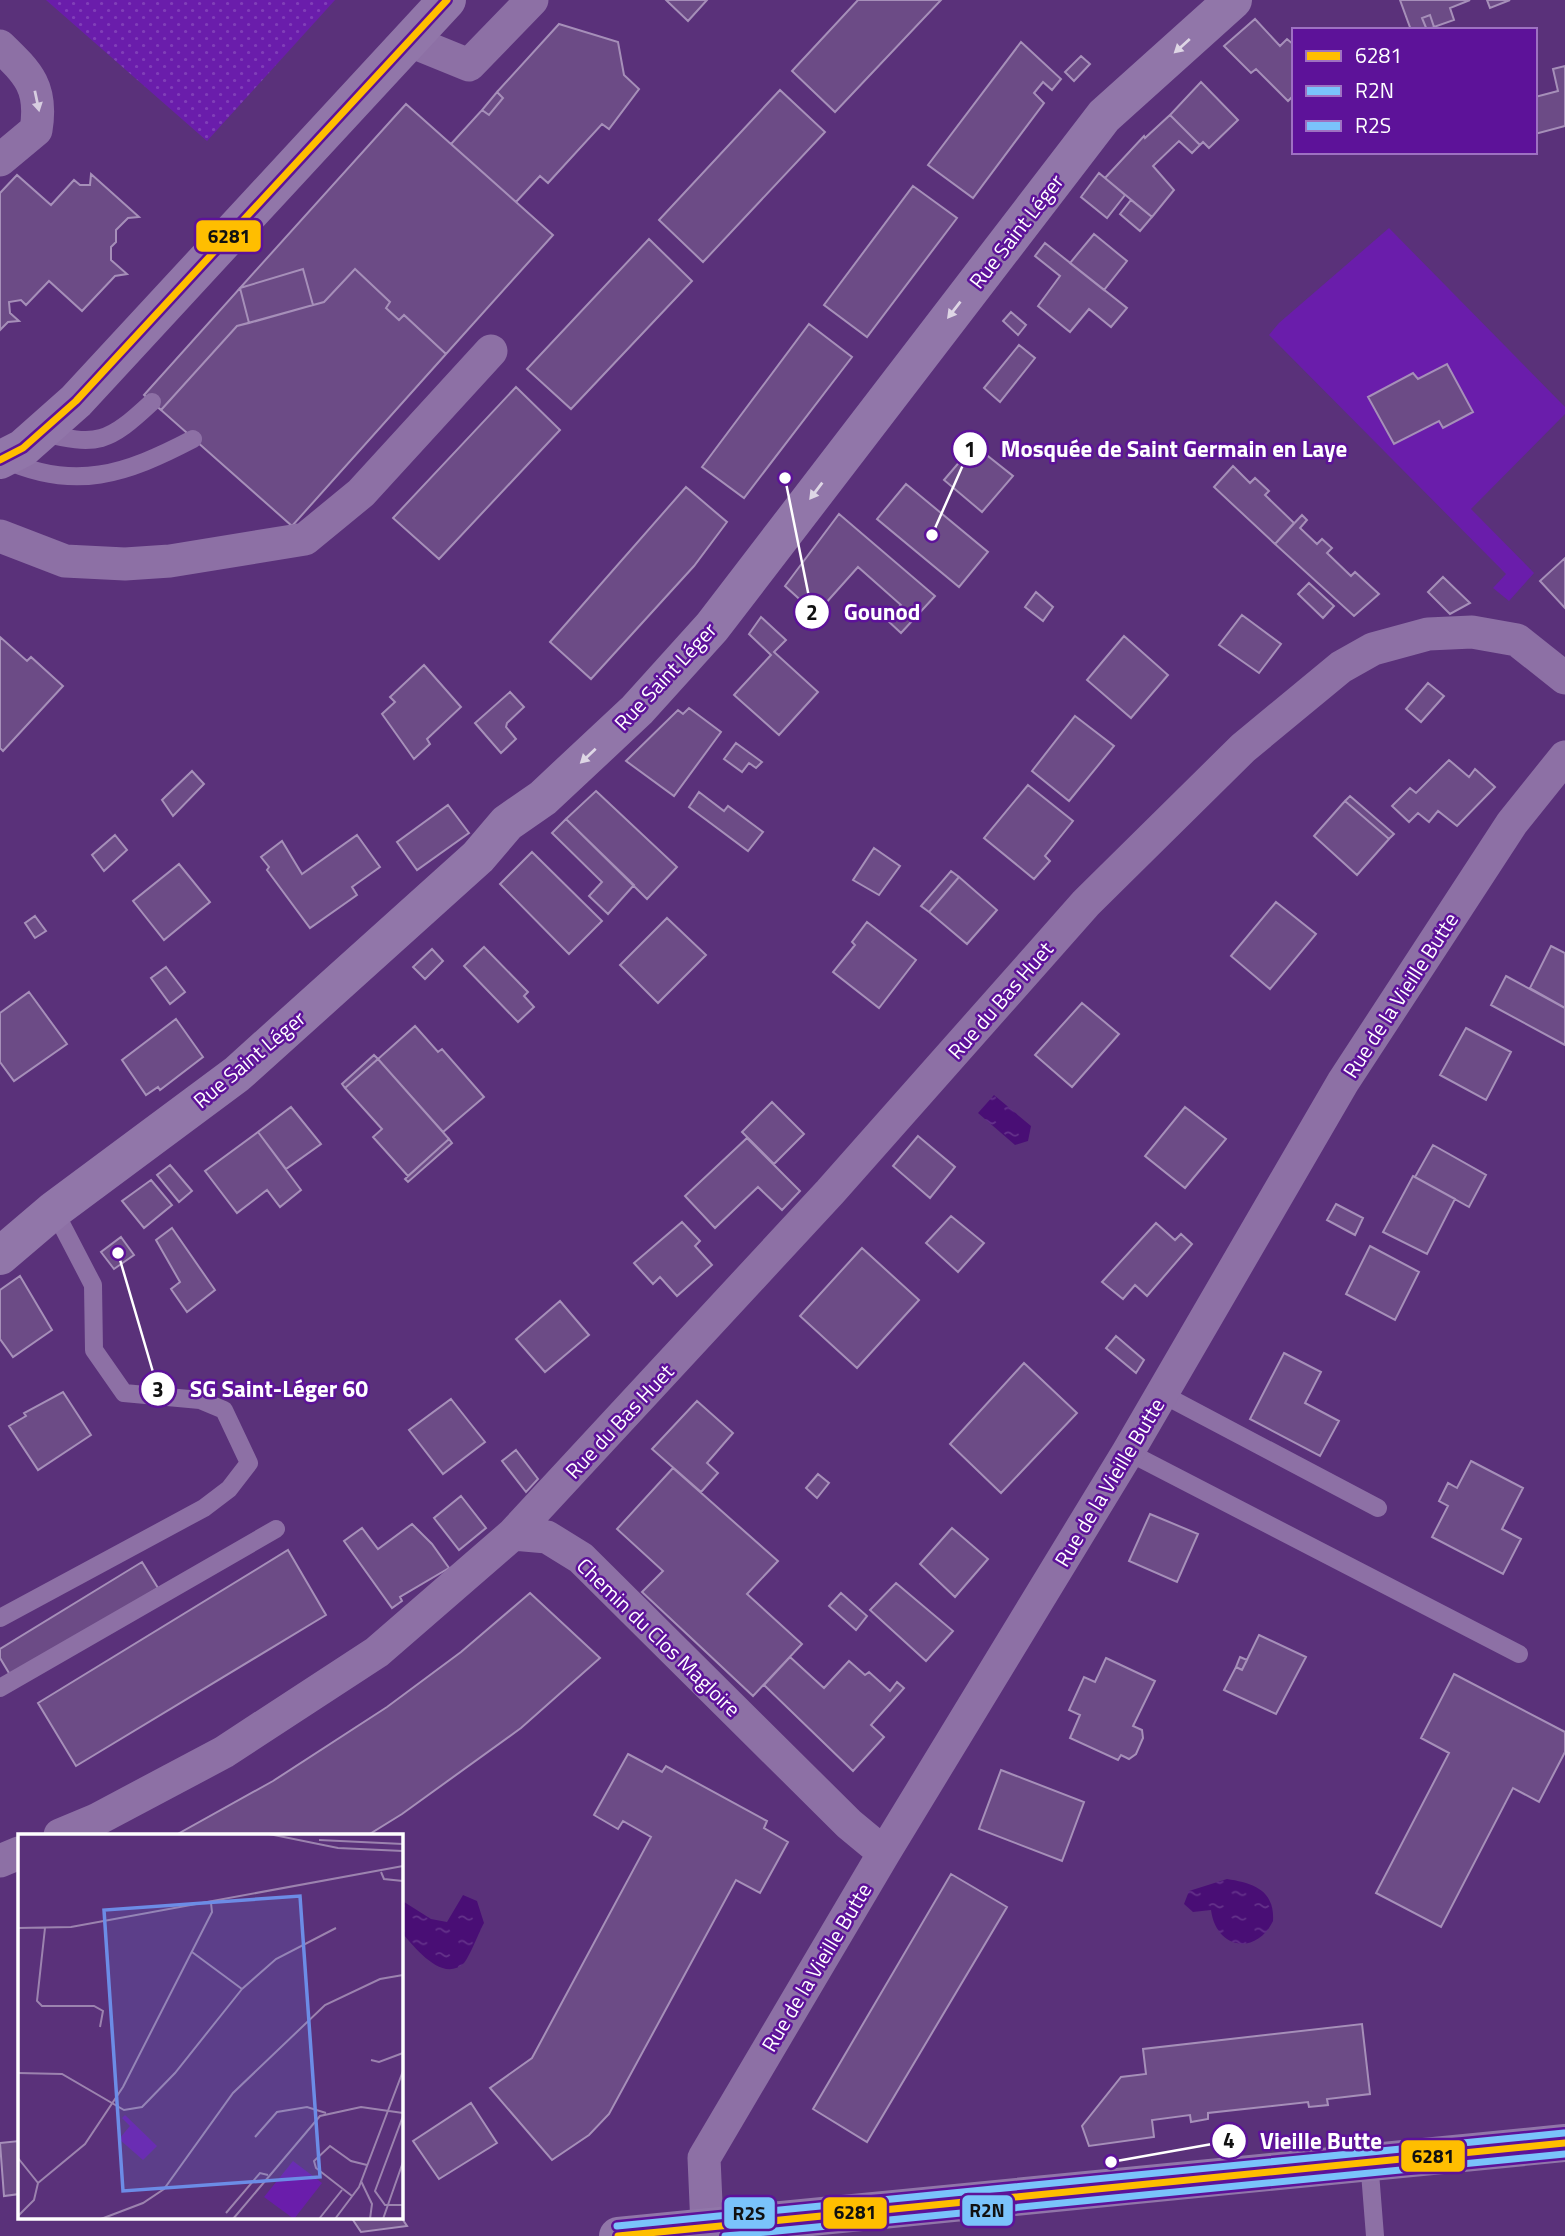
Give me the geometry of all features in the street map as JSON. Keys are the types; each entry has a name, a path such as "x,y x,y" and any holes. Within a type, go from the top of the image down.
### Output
{"street":[{"path":"1,460 23,448 76,401 447,0"},
{"path":"410,41 436,54 469,65 532,0"},
{"name":"Rue Saint Léger","path":"0,1256 54,1210 237,1074 478,857 507,823 543,798 637,710 712,627 1104,117 1233,0"},
{"path":"0,46 28,73 40,105 36,130 0,160"},
{"path":"0,536 65,561 125,564 170,561 305,538 361,493 491,351"},
{"name":"Rue du Bas Huet","path":"513,1534 830,1192 1086,903 1243,748 1341,667 1373,649 1428,634 1472,632 1517,640 1565,678"},
{"name":"Rue de la Vieille Butte","path":"707,2226 704,2158 884,1853 1128,1452 1343,1082 1512,823 1565,757"},
{"path":"62,1834 96,1820 223,1752 377,1651 513,1534"},
{"name":"Chemin du Clos Magloire","path":"513,1534 547,1537 580,1558 849,1824 884,1853"},
{"path":"0,1861 18,1853"},
{"path":"618,2236 1369,2160 1565,2143"}],"lane":[{"path":"40,432 80,442 113,435 152,402"},
{"path":"1,460 34,473 74,479 152,460 193,439"},
{"path":"0,1618 204,1508 229,1489 249,1463 225,1410 200,1400 124,1393 94,1350 93,1285 54,1210"},
{"path":"1162,1394 1378,1508"},
{"path":"1128,1452 1519,1654"},
{"path":"0,1688 275,1529"},
{"path":"1369,2160 1375,2236"}],"shaded area":[{"path":"46,0 335,0 207,141"},
{"path":"1389,228 1565,407 1565,414 1471,509 1534,573 1509,601 1493,588 1506,574 1269,335 1279,323"}],"water":[{"path":"994,1095 1031,1126 1028,1141 1015,1145 978,1113"},
{"path":"1227,1879 1254,1886 1266,1895 1270,1902 1273,1921 1257,1940 1238,1943 1228,1940 1214,1923 1211,1910 1193,1912 1184,1904 1189,1891"},
{"path":"463,1895 477,1901 484,1923 464,1963 447,1969 429,1961 402,1933 402,1901 431,1919 447,1922"}],"building":[{"path":"666,0 707,0 688,21"},
{"path":"858,0 941,0 835,112 792,71"},
{"path":"1400,0 1470,0 1450,8 1454,20 1434,27 1430,15 1422,18 1426,28 1410,28"},
{"path":"1487,0 1510,0 1490,8"},
{"path":"1430,15 1434,27 1426,28 1422,18"},
{"path":"1255,19 1280,46 1287,39 1292,43 1292,97 1288,101 1256,69 1251,73 1224,46"},
{"path":"559,24 618,42 624,75 639,89 609,129 602,124 548,183 540,176 516,202 451,144 482,110 489,115 503,98 497,92"},
{"path":"1021,42 1061,79 1052,90 1043,82 1034,93 1044,103 973,198 928,165"},
{"path":"1081,56 1090,64 1074,81 1065,72"},
{"path":"1565,66 1565,126 1537,133 1537,96 1558,91 1553,69"},
{"path":"1201,82 1238,120 1209,148 1203,142 1200,145 1170,115"},
{"path":"780,90 825,132 703,262 659,220"},
{"path":"497,92 503,98 489,115 482,110"},
{"path":"406,104 553,235 446,354 404,315 399,320 386,308 390,302 355,269 324,302 313,305 303,269 240,288"},
{"path":"1170,115 1200,145 1192,153 1179,141 1153,166 1174,190 1152,217 1105,178 1144,136 1145,138"},
{"path":"1099,173 1125,195 1107,218 1081,197"},
{"path":"91,174 139,217 128,218 116,230 116,242 111,247 111,260 127,274 115,276 82,311 49,281 26,305 21,300 9,302 10,313 19,321 8,322 0,330 0,193 17,175 51,205 74,180 80,185 90,185"},
{"path":"913,186 957,218 867,337 824,305"},
{"path":"1131,200 1152,217 1140,231 1120,214"},
{"path":"1094,234 1127,261 1104,290 1070,263"},
{"path":"649,239 692,281 571,409 527,369"},
{"path":"1045,243 1127,308 1111,327 1089,309 1070,332 1038,306 1060,276 1035,256"},
{"path":"303,269 313,305 249,323 240,288"},
{"path":"355,269 390,302 386,308 399,320 404,315 446,354 292,526 161,410 237,326 324,302"},
{"path":"240,288 249,323 237,326 161,410 144,395"},
{"path":"1011,312 1026,325 1018,335 1003,321"},
{"path":"809,324 852,357 744,498 702,467"},
{"path":"1019,345 1035,358 1000,402 984,388"},
{"path":"1447,364 1473,412 1443,428 1439,421 1394,444 1368,397 1413,373 1418,379"},
{"path":"516,387 560,430 439,559 393,518"},
{"path":"974,445 1013,476 982,512 944,480"},
{"path":"1233,466 1250,483 1255,478 1269,491 1265,495 1294,523 1275,544 1214,487"},
{"path":"906,484 988,552 959,587 877,519"},
{"path":"686,487 727,522 694,566 591,679 550,642"},
{"path":"839,514 935,596 901,633 887,620 901,605 858,567 816,614 785,586"},
{"path":"1302,515 1307,520 1300,528 1317,544 1322,539 1332,548 1327,553 1351,576 1355,572 1379,594 1354,616 1275,544"},
{"path":"1565,558 1565,608 1540,581"},
{"path":"1443,577 1470,603 1450,614 1428,592"},
{"path":"1309,583 1334,606 1323,618 1298,594"},
{"path":"1036,592 1053,607 1043,621 1025,607"},
{"path":"1242,615 1281,644 1259,673 1219,645"},
{"path":"761,617 786,640 774,652 818,692 779,735 734,695 771,655 749,634"},
{"path":"1124,636 1168,675 1131,718 1087,680"},
{"path":"0,637 27,661 31,657 63,686 3,751 0,748"},
{"path":"424,665 461,707 427,739 430,744 414,759 382,714 395,702 390,697"},
{"path":"1428,683 1444,696 1421,722 1406,709"},
{"path":"510,692 524,707 507,723 506,727 516,739 501,753 475,723"},
{"path":"689,708 721,732 674,796 626,761 678,710 683,714"},
{"path":"1075,716 1114,746 1069,801 1032,771"},
{"path":"736,743 762,762 756,768 749,763 742,772 724,759"},
{"path":"1449,760 1469,777 1475,769 1495,787 1457,826 1438,811 1429,822 1418,813 1409,822 1392,806 1410,788 1416,793"},
{"path":"192,771 204,784 173,816 162,800"},
{"path":"1028,785 1073,821 1045,856 1050,861 1034,879 984,838"},
{"path":"596,791 677,867 647,899 566,819"},
{"path":"699,792 724,811 728,806 763,832 748,851 689,807"},
{"path":"1350,796 1394,834 1389,839 1345,801"},
{"path":"1345,801 1389,839 1357,875 1314,836"},
{"path":"448,805 469,833 417,870 397,842"},
{"path":"566,819 634,885 608,914 589,896 602,882 552,833"},
{"path":"115,835 127,850 104,871 92,855"},
{"path":"357,835 380,867 352,887 357,895 310,928 267,870 269,867 261,857 282,841 302,874"},
{"path":"874,848 900,866 879,895 853,880"},
{"path":"532,852 602,921 569,954 500,884"},
{"path":"179,864 210,902 164,940 133,901"},
{"path":"951,871 959,877 929,912 921,906"},
{"path":"959,877 997,910 967,944 929,912"},
{"path":"1276,902 1316,934 1270,989 1231,956"},
{"path":"35,916 46,931 35,938 25,923"},
{"path":"667,918 706,955 658,1003 620,965"},
{"path":"867,922 916,960 879,1008 833,972 855,945 852,942"},
{"path":"1551,946 1565,953 1565,1008 1530,988"},
{"path":"484,947 528,992 524,996 534,1007 518,1022 464,966"},
{"path":"432,949 443,961 425,979 413,967"},
{"path":"166,967 185,992 170,1004 151,978"},
{"path":"1506,976 1565,1008 1565,1045 1491,1005"},
{"path":"29,992 67,1044 14,1081 0,1062 0,1013"},
{"path":"1082,1003 1119,1034 1072,1087 1035,1055"},
{"path":"176,1019 203,1057 160,1090 158,1087 146,1095 122,1060"},
{"path":"415,1026 438,1052 442,1049 484,1097 443,1132 378,1059"},
{"path":"1466,1028 1511,1052 1486,1100 1440,1075"},
{"path":"374,1055 378,1059 345,1088 342,1084"},
{"path":"378,1059 449,1139 408,1176 373,1137 382,1129 345,1088"},
{"path":"772,1102 804,1134 774,1164 742,1132"},
{"path":"291,1107 321,1144 286,1169 258,1132"},
{"path":"1185,1107 1226,1139 1185,1188 1145,1156"},
{"path":"258,1132 301,1190 280,1207 267,1190 237,1213 205,1171"},
{"path":"918,1136 955,1167 930,1198 893,1166"},
{"path":"747,1138 800,1191 782,1210 758,1187 715,1228 685,1196"},
{"path":"449,1139 452,1143 408,1182 405,1179"},
{"path":"1433,1145 1486,1175 1469,1207 1415,1177"},
{"path":"170,1165 192,1191 179,1202 157,1175"},
{"path":"1413,1176 1455,1199 1427,1254 1383,1232"},
{"path":"151,1180 172,1205 144,1228 122,1201"},
{"path":"1336,1204 1363,1218 1355,1235 1327,1220"},
{"path":"951,1216 984,1243 958,1272 926,1243"},
{"path":"682,1222 700,1241 695,1246 712,1265 677,1296 660,1277 653,1284 634,1263"},
{"path":"1156,1223 1175,1240 1181,1234 1192,1244 1147,1296 1135,1285 1123,1299 1102,1282"},
{"path":"172,1228 215,1290 187,1312 171,1289 180,1282 156,1240"},
{"path":"121,1237 134,1255 114,1269 101,1252"},
{"path":"1370,1246 1419,1272 1395,1320 1346,1294"},
{"path":"862,1248 919,1300 857,1368 800,1316"},
{"path":"20,1276 52,1330 13,1357 0,1339 0,1290"},
{"path":"560,1301 589,1335 545,1372 516,1339"},
{"path":"1116,1336 1144,1360 1136,1373 1106,1348"},
{"path":"1284,1353 1321,1372 1305,1403 1339,1421 1320,1456 1250,1419"},
{"path":"1024,1363 1077,1413 1001,1493 950,1444"},
{"path":"63,1392 91,1435 38,1470 9,1426 26,1416 24,1413"},
{"path":"451,1399 485,1442 443,1474 409,1430"},
{"path":"697,1401 733,1433 707,1463 718,1473 701,1492 652,1449"},
{"path":"516,1450 538,1479 526,1492 502,1461"},
{"path":"1471,1461 1523,1488 1502,1529 1521,1539 1503,1574 1432,1537 1448,1506 1439,1501 1448,1483 1457,1488"},
{"path":"673,1468 778,1561 747,1594 802,1644 753,1696 642,1592 663,1571 617,1529"},
{"path":"818,1474 829,1483 817,1498 806,1488"},
{"path":"461,1496 486,1528 459,1550 434,1518"},
{"path":"1150,1514 1198,1534 1177,1582 1129,1561"},
{"path":"412,1524 432,1544 449,1568 400,1597 402,1601 392,1608 344,1541 362,1528 378,1549"},
{"path":"952,1528 988,1559 955,1597 920,1564"},
{"path":"288,1550 326,1615 76,1766 38,1703"},
{"path":"142,1562 158,1588 12,1678 0,1658 0,1649"},
{"path":"896,1583 953,1631 926,1661 870,1610"},
{"path":"530,1593 600,1658 521,1728 402,1814 370,1834 178,1834 273,1781 387,1707 461,1652"},
{"path":"841,1593 867,1616 856,1630 829,1606"},
{"path":"1259,1635 1306,1657 1276,1714 1224,1690 1236,1667 1242,1670"},
{"path":"790,1657 824,1688 849,1661 865,1675 869,1672 890,1691 897,1682 904,1688 871,1725 884,1737 853,1771 764,1685"},
{"path":"1240,1657 1247,1660 1242,1670 1236,1667"},
{"path":"1106,1658 1155,1681 1133,1726 1142,1730 1143,1738 1136,1754 1129,1759 1121,1755 1118,1760 1070,1738 1080,1715 1069,1710 1084,1677 1095,1682"},
{"path":"1454,1674 1565,1732 1565,1752 1539,1802 1513,1788 1441,1927 1376,1893 1449,1753 1421,1738"},
{"path":"628,1754 662,1772 666,1766 767,1821 764,1828 788,1842 760,1893 736,1880 609,2114 589,2135 552,2160 490,2088 532,2058 651,1837 623,1821 618,1829 594,1815"},
{"path":"1001,1770 1084,1802 1062,1861 979,1829"},
{"path":"951,1874 1007,1907 867,2142 813,2109"},
{"path":"1362,2024 1370,2094 1327,2099 1328,2105 1309,2107 1308,2102 1208,2113 1208,2119 1191,2122 1190,2115 1152,2120 1154,2137 1089,2146 1082,2126 1121,2077 1146,2074 1143,2049"},
{"path":"471,2103 497,2143 439,2179 413,2141"},
{"path":"18,2141 18,2194 4,2196 0,2143"},
{"path":"352,2218 402,2218 407,2226 361,2232"}],"transit line":[{"name":"6281","path":"0,460 23,448 76,401 447,0"},
{"name":"R2S","path":"617,2226 1564,2133"},
{"name":"6281","path":"618,2236 1565,2143"},
{"name":"R2N","path":"725,2236 1565,2154"}],"place":[{"name":"Gounod","path":"785,478"},
{"name":"Mosquée de Saint Germain en Laye","path":"932,535"},
{"name":"SG Saint-Léger 60","path":"118,1253"},
{"name":"Vieille Butte","path":"1111,2162"}]}
